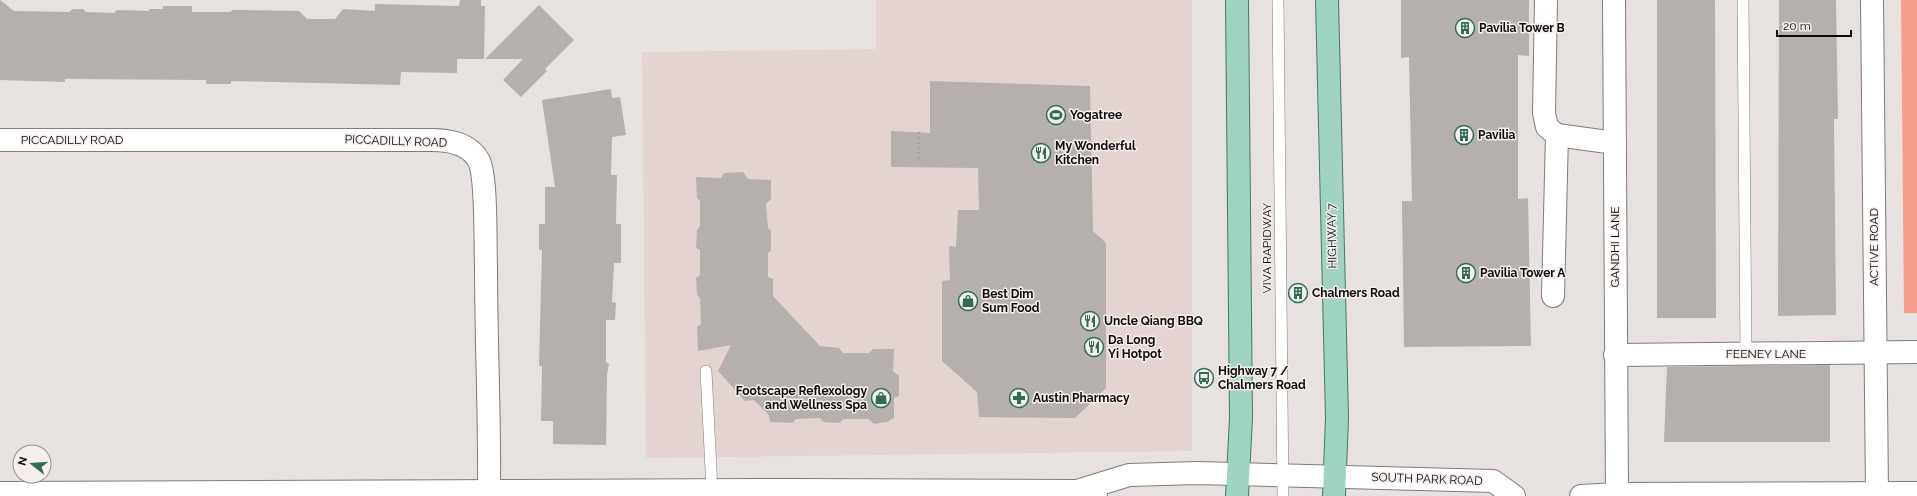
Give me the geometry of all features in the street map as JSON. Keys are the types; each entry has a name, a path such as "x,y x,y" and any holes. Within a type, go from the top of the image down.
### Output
{"main road":[{"path":"1237,0 1241,418 1237,496"},
{"name":"HIGHWAY 7","path":"1326,0 1337,418 1335,486"}],"street":[{"path":"1546,0 1544,113 1547,128 1557,135 1615,144"},
{"name":"GANDHI LANE","path":"1614,0 1617,494"},
{"name":"ACTIVE ROAD","path":"1872,0 1875,354 1878,493"},
{"path":"1553,296 1557,135"},
{"name":"PICCADILLY ROAD","path":"0,140 432,140 446,141 468,148 474,153 480,162 482,176 485,227 489,493"},
{"name":"FEENEY LANE","path":"1615,355 1875,354 1917,352"},
{"path":"0,493 489,493 712,490 1087,493 1129,475 1238,473 1282,474 1335,486"},
{"name":"SOUTH PARK ROAD","path":"1335,486 1493,480 1514,496"},
{"path":"1581,496 1617,494 1917,493"}],"lane":[{"name":"VIVA RAPIDWAY","path":"1278,0 1283,496"},
{"path":"1743,0 1746,354"},
{"path":"706,371 712,490"}],"path":[{"path":"919,132 919,159"}],"shaded area":[{"path":"876,0 1192,0 1192,451 646,458 642,52 876,49"},
{"path":"1901,0 1917,0 1917,313 1904,313"}],"building":[{"path":"0,0 14,11 69,12 73,9 83,9 86,12 114,13 117,10 149,11 149,9 163,9 163,6 192,6 192,12 230,12 233,10 299,11 307,19 335,19 343,9 375,11 375,4 459,6 460,0 481,0 481,6 485,6 484,59 457,59 457,73 401,72 400,85 231,81 231,84 206,84 206,80 65,79 65,82 0,80"},
{"name":"Pavilia","path":"1401,0 1529,0 1529,56 1518,55 1518,199 1528,198 1531,346 1404,347 1402,201 1412,201 1409,57 1401,58"},
{"path":"1657,0 1715,0 1716,318 1657,318"},
{"path":"1779,0 1836,0 1838,119 1834,119 1836,315 1778,316"},
{"path":"539,5 574,40 545,69 547,71 521,97 503,80 523,59 485,59"},
{"path":"930,81 1090,86 1093,231 1106,243 1106,388 1075,418 979,417 977,392 942,361 942,281 950,280 949,246 956,247 958,210 979,210 978,168 891,167 891,131 930,133"},
{"path":"611,89 612,98 620,97 626,135 612,137 611,175 617,175 616,224 621,224 621,263 614,263 612,302 616,303 615,320 606,320 606,362 609,364 607,375 606,445 553,444 553,421 541,421 542,366 539,366 542,250 539,250 539,224 545,224 545,187 555,187 542,100"},
{"path":"743,172 748,179 771,180 771,199 766,204 768,228 771,231 771,250 768,253 768,277 773,279 773,296 820,346 839,348 843,353 869,353 873,349 894,349 893,371 899,376 899,396 894,398 894,418 887,422 874,424 868,419 843,419 840,423 824,422 820,418 796,419 792,423 770,422 769,415 754,400 745,401 718,371 731,345 698,351 697,327 701,324 700,299 697,294 696,278 700,275 700,250 696,248 697,230 700,226 700,201 697,198 696,177 721,178 724,173"},
{"path":"1830,365 1830,442 1664,442 1667,367"}],"place":[{"name":"Pavilia Tower B","path":"1465,28"},
{"name":"Yogatree","path":"1056,115"},
{"name":"Pavilia","path":"1464,135"},
{"name":"My Wonderful Kitchen","path":"1041,153"},
{"name":"Pavilia Tower A","path":"1466,273"},
{"name":"Chalmers Road","path":"1298,293"},
{"name":"Best Dim Sum Food","path":"968,301"},
{"name":"Uncle Qiang BBQ","path":"1090,321"},
{"name":"Da Long Yi Hotpot","path":"1094,347"},
{"name":"Highway 7 / Chalmers Road","path":"1204,378"},
{"name":"Footscape Reflexology and Wellness Spa","path":"881,398"},
{"name":"Austin Pharmacy","path":"1019,398"}]}
